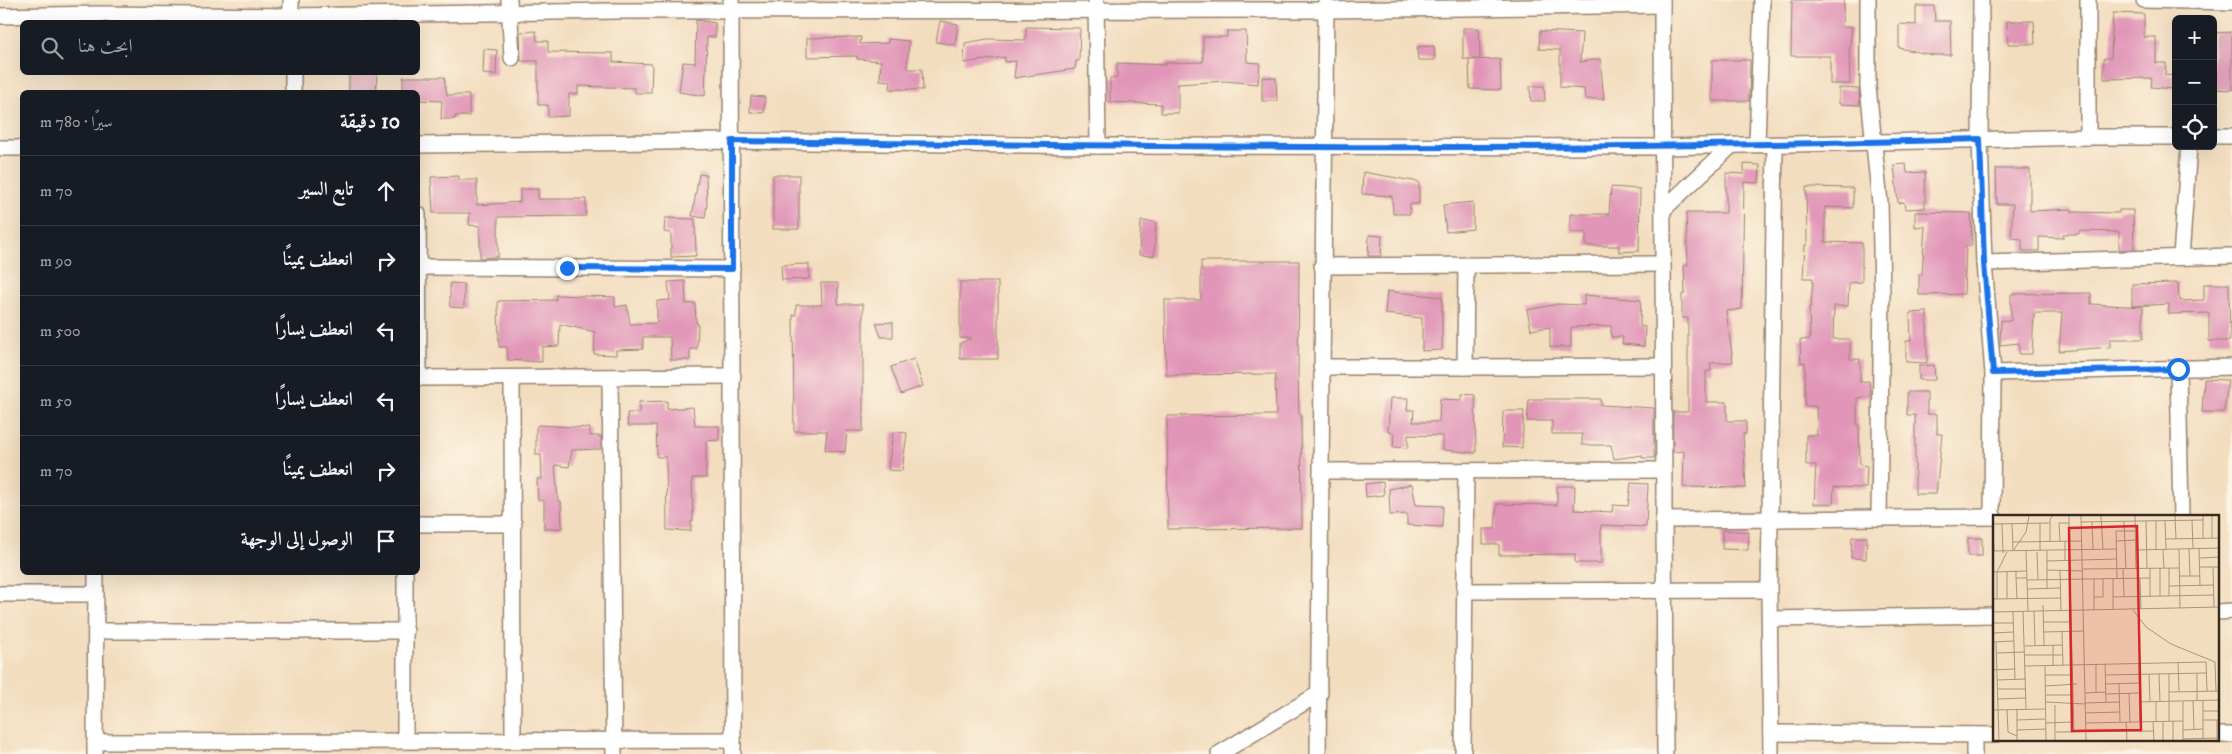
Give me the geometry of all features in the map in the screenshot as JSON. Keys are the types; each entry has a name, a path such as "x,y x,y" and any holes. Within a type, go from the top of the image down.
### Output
{"street":[{"path":"291,0 291,19"},
{"path":"1757,144 1762,0"},
{"path":"1868,0 1868,87 1880,203 1882,293 1879,517"},
{"path":"1981,0 1980,139 1984,263 1993,373 1994,515"},
{"path":"2088,0 2088,137"},
{"path":"2144,0 2232,2"},
{"path":"0,16 100,7 291,19 402,7 1326,5 1662,2 1665,754"},
{"path":"1096,4 1098,146"},
{"path":"1318,754 1326,5"},
{"path":"509,6 512,58"},
{"path":"96,575 95,748 307,748 405,741 513,739 614,747 733,747 731,6"},
{"path":"293,75 293,90"},
{"path":"2217,136 2232,136"},
{"path":"420,145 732,141 1098,146 1663,147 1980,139 2172,137"},
{"path":"1664,209 1732,145"},
{"path":"1771,754 1770,519 1775,145"},
{"path":"0,148 20,148"},
{"path":"2181,257 2189,150"},
{"path":"1984,263 2232,256"},
{"path":"1322,266 1662,264"},
{"path":"1465,367 1466,266"},
{"path":"420,267 732,269"},
{"path":"1321,368 1662,366"},
{"path":"1993,373 2232,367"},
{"path":"2178,369 2181,515"},
{"path":"420,378 733,376"},
{"path":"610,377 614,747"},
{"path":"512,378 514,524 513,739"},
{"path":"1322,471 1663,470"},
{"path":"1463,754 1466,472"},
{"path":"1663,520 1993,517"},
{"path":"420,524 514,524"},
{"path":"405,575 405,741"},
{"path":"1465,591 1770,590"},
{"path":"0,594 96,594"},
{"path":"1770,619 1993,615"},
{"path":"96,631 406,632"},
{"path":"1219,754 1320,693"},
{"path":"1771,733 1993,735"},
{"path":"1974,735 1974,754"}],"building":[{"path":"1792,0 1844,0 1842,27 1852,27 1849,52 1850,84 1830,84 1830,56 1791,56"},
{"path":"1916,6 1934,6 1935,21 1950,21 1951,55 1933,55 1899,48 1899,24 1916,25"},
{"path":"2113,13 2144,14 2144,37 2156,37 2156,63 2166,63 2165,75 2172,76 2172,89 2151,87 2152,78 2104,79 2104,58 2111,58"},
{"path":"696,20 715,23 715,37 707,37 705,96 679,92 683,62 695,63"},
{"path":"940,21 958,24 955,45 936,42"},
{"path":"2007,21 2034,21 2035,44 2008,44"},
{"path":"1026,27 1080,28 1079,61 1076,61 1075,69 1014,78 1016,61 1005,62 1005,57 964,63 965,43 988,39 1026,40"},
{"path":"1463,28 1479,28 1480,59 1463,59"},
{"path":"536,31 537,41 548,41 548,52 613,53 613,62 652,64 651,93 635,93 635,88 578,86 578,94 569,94 569,116 548,117 548,105 538,105 538,61 521,61 520,32"},
{"path":"1227,31 1246,31 1247,62 1260,63 1258,84 1225,81 1178,84 1178,113 1161,113 1161,104 1110,102 1110,78 1117,78 1117,63 1166,65 1165,63 1203,62 1203,37 1227,37"},
{"path":"1540,31 1582,33 1580,62 1600,59 1604,99 1585,99 1584,89 1560,87 1560,50 1539,49"},
{"path":"2232,32 2232,90 2217,89 2217,33"},
{"path":"861,37 860,44 888,43 888,39 909,41 907,67 909,69 922,69 923,90 890,89 891,81 880,80 881,61 857,59 857,56 807,57 807,38"},
{"path":"1434,46 1435,60 1418,60 1417,47"},
{"path":"484,49 497,50 496,75 483,74"},
{"path":"1500,59 1501,90 1470,89 1469,60"},
{"path":"1712,60 1750,60 1749,101 1712,101"},
{"path":"349,75 377,75 376,90 349,90"},
{"path":"403,77 444,77 447,95 469,95 469,116 441,119 442,101 420,100 420,90 403,89"},
{"path":"1262,77 1276,78 1277,101 1262,101"},
{"path":"1530,86 1544,86 1545,101 1531,101"},
{"path":"1839,88 1859,89 1860,105 1839,104"},
{"path":"751,96 765,97 764,113 750,112"},
{"path":"1744,164 1760,165 1759,183 1744,182 1742,309 1726,311 1733,362 1710,363 1711,371 1706,371 1706,402 1727,402 1727,421 1746,421 1746,434 1743,434 1746,488 1683,487 1684,451 1673,452 1673,412 1688,412 1688,318 1682,318 1682,294 1685,294 1684,265 1688,265 1686,213 1726,213 1726,173 1744,174"},
{"path":"1906,164 1907,173 1925,172 1925,208 1905,209 1904,202 1898,203 1894,165"},
{"path":"1996,169 2030,169 2030,211 2072,209 2072,212 2119,213 2119,210 2133,210 2134,249 2119,250 2119,232 2079,231 2079,234 2063,234 2063,238 2039,237 2039,251 2022,251 2022,239 2011,238 2013,204 1997,204"},
{"path":"1363,172 1419,182 1419,204 1410,204 1410,214 1393,214 1392,196 1362,194"},
{"path":"699,174 706,175 707,204 705,218 692,216"},
{"path":"773,175 799,175 799,229 773,229"},
{"path":"459,176 459,180 477,180 477,205 520,202 520,189 538,189 538,199 586,199 586,216 498,217 498,257 480,258 480,226 469,225 470,213 433,213 431,177"},
{"path":"1611,187 1640,189 1639,251 1619,252 1619,246 1586,246 1586,232 1570,232 1570,214 1609,214"},
{"path":"1806,187 1853,188 1853,208 1825,207 1825,242 1862,243 1862,282 1849,283 1848,306 1834,306 1833,339 1850,339 1850,359 1860,359 1860,382 1869,381 1871,396 1857,398 1860,465 1867,466 1866,488 1834,487 1833,504 1814,504 1816,465 1806,465 1806,435 1817,435 1816,406 1805,406 1805,362 1801,363 1800,340 1810,339 1809,307 1811,307 1813,278 1803,278 1805,245 1807,245"},
{"path":"1473,202 1473,229 1446,232 1443,205"},
{"path":"1915,212 1971,213 1972,246 1966,246 1964,294 1919,295 1919,274 1922,274 1925,226 1915,227"},
{"path":"665,218 695,219 696,256 671,257 671,233 664,232"},
{"path":"1141,221 1156,222 1154,256 1139,255"},
{"path":"1369,235 1382,236 1381,256 1368,256"},
{"path":"1201,261 1299,261 1298,374 1299,414 1301,414 1302,528 1168,529 1167,416 1276,415 1275,374 1166,375 1165,300 1201,300"},
{"path":"809,264 809,279 782,280 781,265"},
{"path":"685,281 686,304 695,303 696,323 698,323 697,349 690,349 690,360 671,360 670,337 643,337 643,349 616,350 616,355 594,354 595,332 560,324 559,346 542,347 542,362 508,360 507,347 499,347 498,301 556,300 556,295 615,297 615,307 627,305 630,324 657,323 657,301 670,300 668,282"},
{"path":"960,282 998,282 998,359 960,359 960,343 972,338 960,338"},
{"path":"450,283 464,284 464,308 450,307"},
{"path":"821,283 838,283 838,304 863,304 863,431 847,431 845,452 825,450 827,431 794,431 793,315 796,315 796,305 822,305"},
{"path":"2178,283 2179,301 2204,300 2204,284 2229,284 2230,341 2209,341 2209,313 2169,314 2169,304 2132,306 2132,284"},
{"path":"1387,291 1442,297 1442,350 1422,351 1422,318 1385,314"},
{"path":"2091,293 2091,304 2143,307 2143,339 2110,339 2110,347 2059,351 2062,313 2034,313 2032,354 2019,354 2019,343 2000,345 2001,320 2011,321 2011,294"},
{"path":"1584,295 1641,300 1640,326 1645,327 1644,346 1622,344 1623,337 1611,337 1611,326 1571,327 1571,347 1550,347 1550,327 1531,330 1527,310 1558,304 1584,305"},
{"path":"1927,312 1927,363 1906,362 1906,341 1911,341 1910,313"},
{"path":"893,322 893,337 881,337 876,323"},
{"path":"914,359 923,386 901,394 891,367"},
{"path":"1934,365 1935,380 1919,380 1919,366"},
{"path":"2204,379 2228,380 2224,412 2202,412"},
{"path":"1907,392 1927,392 1927,414 1937,414 1937,434 1942,434 1936,494 1915,494 1915,415 1907,415"},
{"path":"1462,394 1475,395 1476,453 1443,450 1443,436 1408,435 1408,448 1393,447 1394,433 1388,432 1390,398 1408,398 1407,410 1414,410 1413,422 1439,422 1440,399 1462,400"},
{"path":"1529,399 1601,399 1601,405 1654,408 1654,458 1642,458 1642,455 1614,459 1611,445 1582,445 1582,434 1552,434 1552,421 1527,421"},
{"path":"667,401 667,409 693,407 695,426 719,426 719,440 706,441 706,478 692,478 693,521 691,521 691,531 667,530 666,457 657,457 656,426 628,426 627,413 639,413 639,402"},
{"path":"1503,411 1524,411 1522,448 1502,447"},
{"path":"538,425 590,428 590,436 601,436 601,449 572,450 569,467 555,465 558,501 561,501 562,528 544,529 544,500 538,500 537,479 542,479 541,455 536,455 536,428"},
{"path":"893,432 907,433 902,471 888,470"},
{"path":"1383,482 1384,495 1366,497 1365,484"},
{"path":"1631,483 1648,484 1646,527 1601,525 1601,563 1575,563 1575,554 1499,555 1499,544 1483,544 1483,529 1495,529 1497,504 1557,505 1557,486 1575,486 1574,510 1612,512 1613,505 1628,506"},
{"path":"1412,484 1416,505 1443,506 1442,527 1407,525 1407,514 1390,515 1389,489"},
{"path":"1722,530 1749,532 1748,550 1722,549"},
{"path":"1852,537 1867,537 1866,559 1851,558"},
{"path":"1968,538 1982,538 1982,556 1968,556"}],"route":[{"path":"567,268 732,269 732,141 1098,146 1663,147 1980,139 1984,263 1993,373 2178,369"}]}
